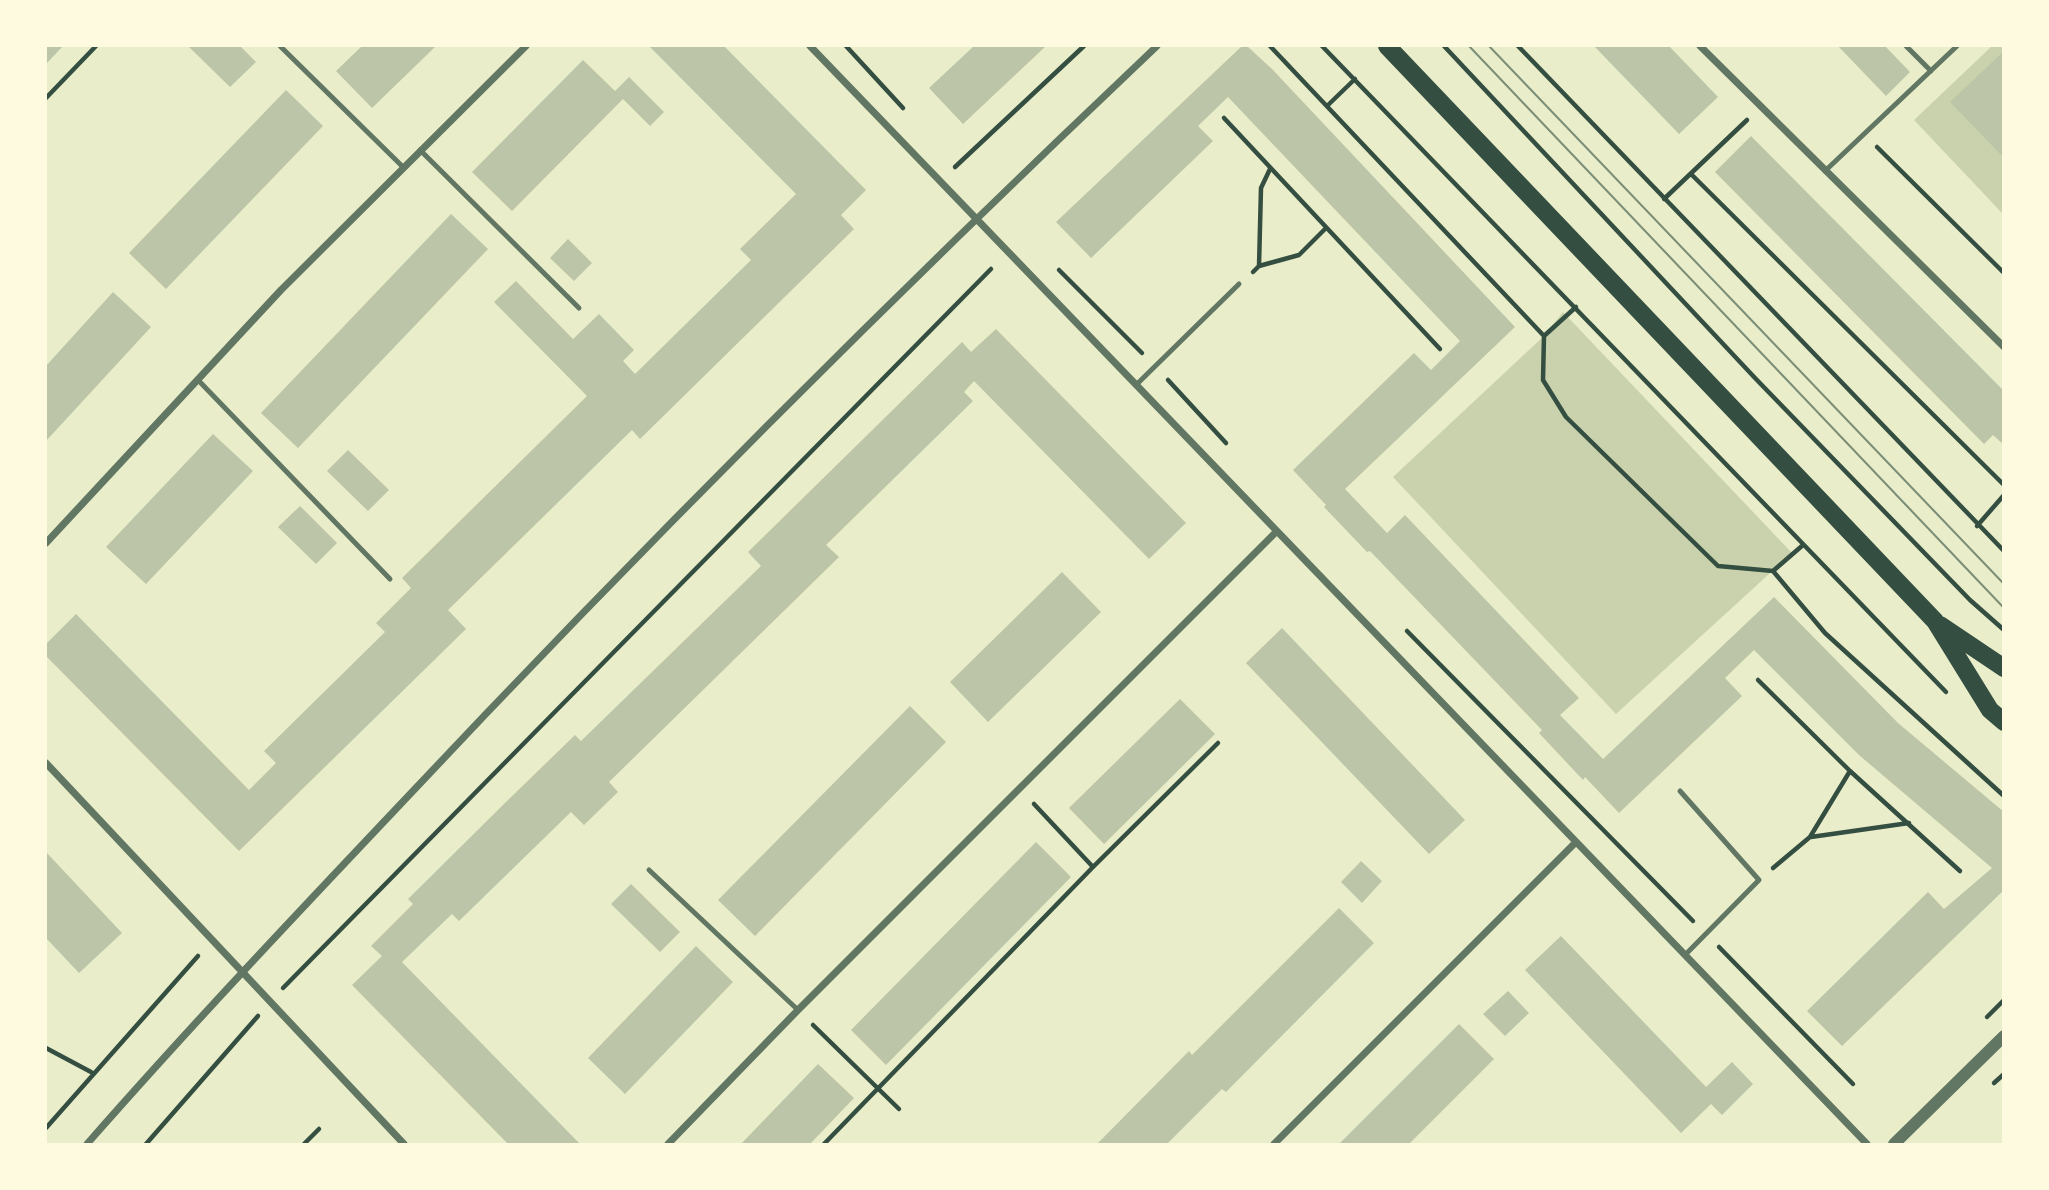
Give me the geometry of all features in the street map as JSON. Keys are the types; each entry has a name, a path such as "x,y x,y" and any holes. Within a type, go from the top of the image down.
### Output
{"main road":[{"path":"1387,46 1935,621 1990,710 2004,722"},
{"path":"1935,621 2004,668"}],"street":[{"path":"46,543 281,290 526,46"},
{"path":"810,46 1867,1144"},
{"path":"87,1144 240,972 540,655 976,217 1157,46"},
{"path":"1700,46 2004,347"},
{"path":"668,1144 798,1010 1277,531"},
{"path":"46,763 404,1144"},
{"path":"1274,1144 1576,842"},
{"path":"1894,1144 2004,1036"}],"lane":[{"path":"280,46 403,167"},
{"path":"1906,46 1931,71"},
{"path":"1825,172 1958,46"},
{"path":"421,150 579,308"},
{"path":"1136,385 1239,284"},
{"path":"198,380 390,579"},
{"path":"1680,791 1759,880 1685,955"},
{"path":"649,870 798,1010"}],"path":[{"path":"46,98 96,46"},
{"path":"846,46 910,116"},
{"path":"940,180 1084,46"},
{"path":"1270,46 1544,337 1543,380 1566,417 1718,566 1773,572 1825,633 2004,796"},
{"path":"1323,46 1953,700"},
{"path":"1444,46 1783,407 1961,591 2004,630"},
{"path":"1518,46 1977,526 2004,551"},
{"path":"1327,106 1355,79"},
{"path":"1664,199 1761,107"},
{"path":"1224,118 1440,349"},
{"path":"1864,134 2004,273"},
{"path":"947,156 992,202"},
{"path":"1259,266 1261,188 1270,169"},
{"path":"1691,174 2004,485"},
{"path":"1239,284 1259,266 1299,255 1325,229"},
{"path":"1049,260 1155,366 1228,446"},
{"path":"146,1144 270,1002 991,270"},
{"path":"1544,337 1576,307"},
{"path":"1977,526 2004,495"},
{"path":"1773,572 1803,545"},
{"path":"1398,622 1853,1084"},
{"path":"1758,680 1850,771 1960,871"},
{"path":"824,1144 1093,867 1219,743"},
{"path":"1759,880 1810,837 1850,771"},
{"path":"1019,788 1093,867"},
{"path":"1810,837 1909,823"},
{"path":"46,1128 91,1072 212,940"},
{"path":"798,1010 900,1109"},
{"path":"46,1048 91,1072"},
{"path":"304,1144 319,1129"}],"green space":[{"path":"1992,46 2003,46 2003,214 1914,120"},
{"path":"1563,312 1792,553 1616,714 1393,477 1544,336"}],"building":[{"path":"46,46 63,46 46,64"},
{"path":"188,46 240,46 256,62 230,87"},
{"path":"362,46 436,46 372,108 336,71"},
{"path":"649,46 724,46 866,190 841,215 854,229 640,439 632,430 448,610 466,629 239,851 46,656 46,644 76,614 249,790 276,763 264,751 385,632 376,623 411,588 402,578 587,396 494,302 516,281 573,339 599,314 634,350 623,361 635,374 751,260 740,249 796,194"},
{"path":"974,46 1046,46 963,124 929,88"},
{"path":"1242,46 1247,46 1272,69 1515,327 1345,489 1387,533 1405,515 1579,698 1560,715 1603,759 1774,597 1898,723 2004,812 2004,890 1842,1046 1807,1011 1928,892 1944,909 1992,868 1859,755 1754,650 1725,678 1742,696 1619,813 1585,777 1583,780 1539,733 1542,730 1370,551 1367,552 1293,470 1414,353 1431,370 1460,341 1228,97 1198,126 1213,141 1091,258 1056,222"},
{"path":"1594,46 1669,46 1718,97 1679,134"},
{"path":"1838,46 1885,46 1910,72 1886,96"},
{"path":"2004,51 2004,158 1950,102"},
{"path":"583,60 615,91 629,77 664,112 650,126 623,99 512,211 472,172"},
{"path":"286,90 323,126 166,289 129,253"},
{"path":"1751,136 2004,391 2004,445 1993,435 1984,444 1715,172"},
{"path":"451,214 488,249 298,448 261,413"},
{"path":"568,239 592,263 574,281 550,258"},
{"path":"113,292 151,327 46,441 46,366"},
{"path":"996,329 1186,523 1149,559 974,381 964,392 973,401 826,545 839,557 609,782 618,792 584,825 571,812 459,921 452,914 402,962 579,1143 508,1144 352,985 382,956 371,946 413,904 408,899 506,802 575,735 581,741 761,566 748,552 962,342 971,352"},
{"path":"213,434 253,471 146,584 106,547"},
{"path":"348,450 389,490 368,511 327,471"},
{"path":"300,506 337,543 316,564 278,527"},
{"path":"1062,572 1101,612 988,722 950,682"},
{"path":"1282,628 1465,820 1429,854 1246,663"},
{"path":"1180,699 1215,734 1104,844 1069,808"},
{"path":"910,706 946,742 755,936 718,900"},
{"path":"1036,842 1071,877 886,1065 851,1030"},
{"path":"46,852 122,933 79,973 46,938"},
{"path":"1361,861 1382,881 1362,903 1341,882"},
{"path":"631,884 680,932 660,952 611,904"},
{"path":"1339,908 1374,943 1226,1092 1222,1089 1167,1144 1097,1144 1189,1051 1192,1055"},
{"path":"1561,936 1706,1087 1732,1062 1753,1084 1722,1115 1711,1104 1681,1133 1525,970"},
{"path":"696,946 733,982 625,1094 588,1058"},
{"path":"1508,991 1529,1013 1505,1036 1483,1014"},
{"path":"1459,1024 1494,1059 1409,1144 1339,1144"},
{"path":"818,1064 854,1098 810,1144 741,1144"}],"tram line":[{"path":"1469,46 2004,608"},
{"path":"1489,46 2004,584"}]}
